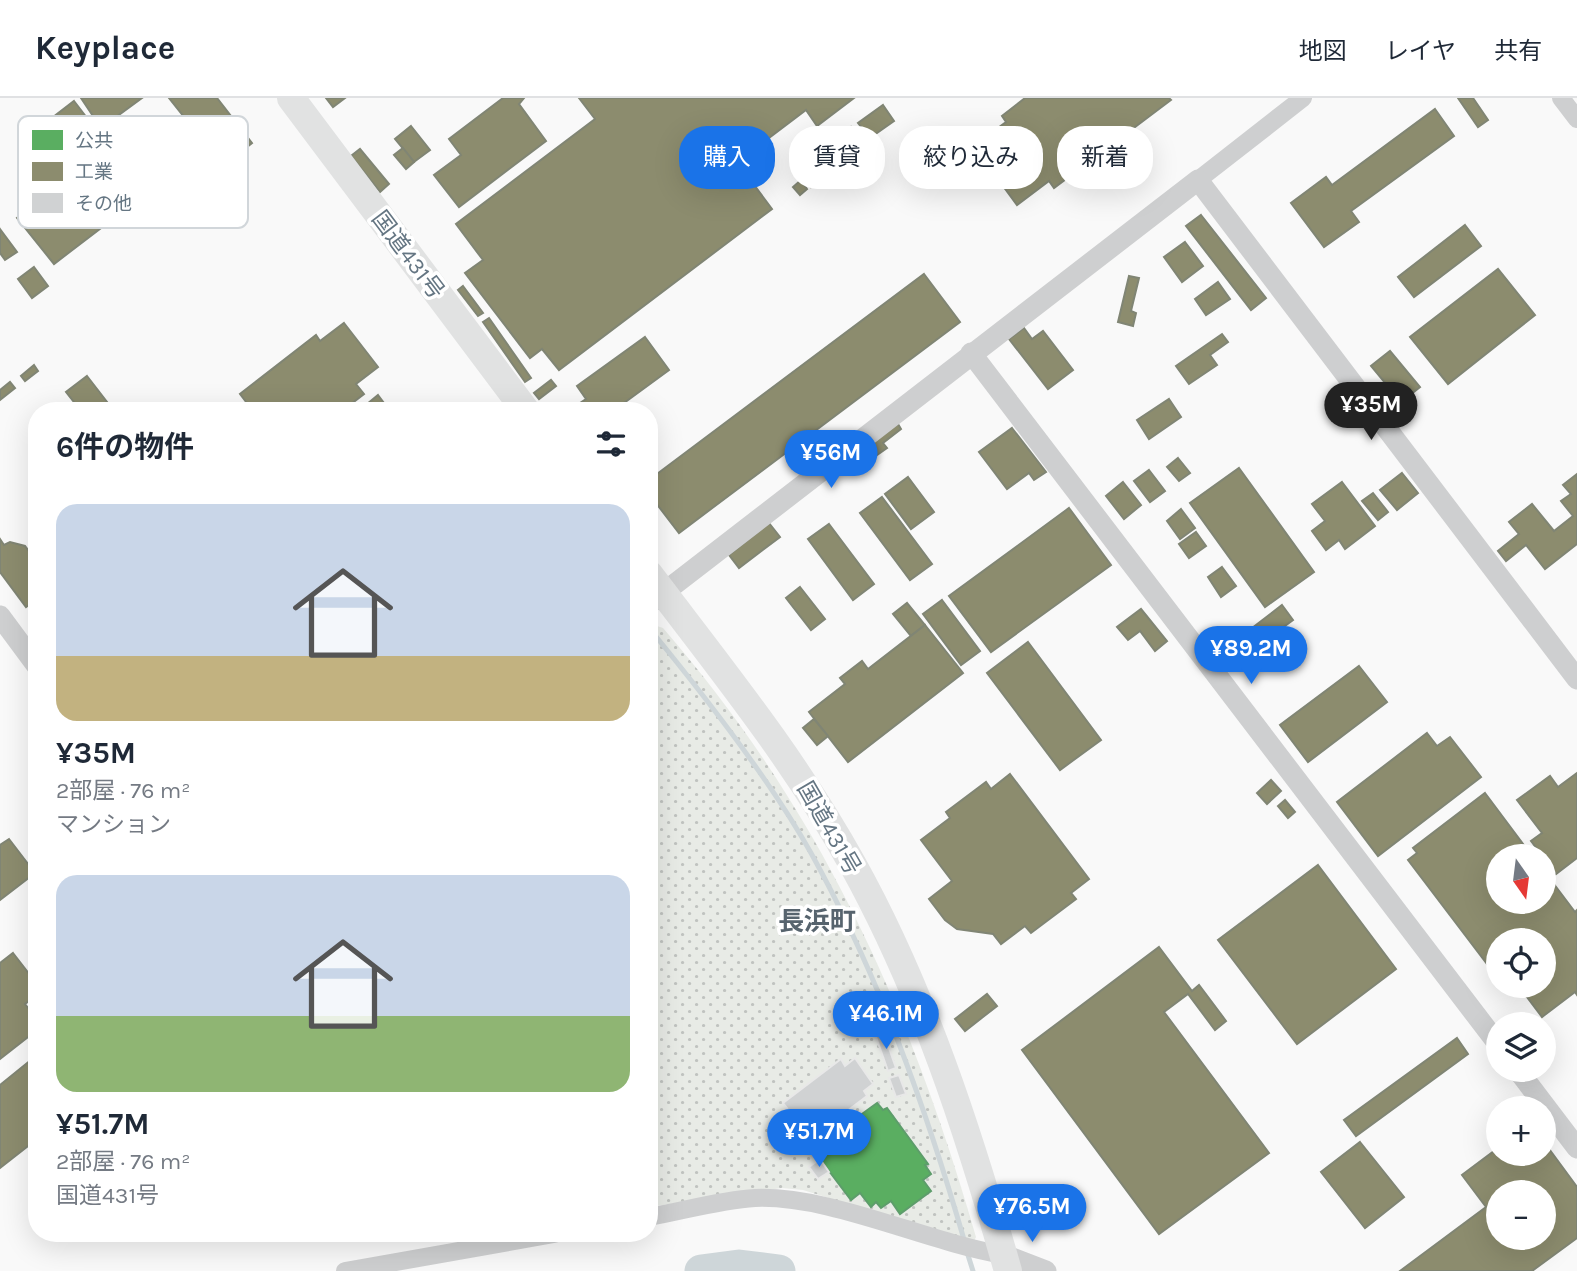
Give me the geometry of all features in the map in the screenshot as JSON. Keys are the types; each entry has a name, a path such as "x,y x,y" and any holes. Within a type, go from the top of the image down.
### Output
{"highway":[{"name":"国道431号","path":"291,98 519,402"},
{"name":"国道431号","path":"658,596 755,711 810,792 854,867 908,982 960,1114 1006,1263"}],"street":[{"path":"658,588 971,353 1303,98"},
{"path":"1561,98 1577,119"},
{"path":"1198,180 1577,679"},
{"path":"971,353 1486,1028"},
{"path":"0,616 28,655"},
{"path":"1527,1082 1577,1148"},
{"path":"658,1215 754,1198 807,1202 976,1251 1006,1263 1046,1271"},
{"path":"345,1271 509,1242"}],"shaded area":[{"path":"658,626 663,628 719,697 769,768 814,840 854,915 890,992 921,1071 976,1237 973,1243 803,1190 782,1188 658,1206"}],"building: 公共":[{"path":"877,1103 883,1110 887,1108 928,1164 925,1165 931,1174 923,1180 931,1191 900,1214 891,1201 881,1208 876,1202 871,1207 860,1193 851,1200 820,1159 823,1157 820,1151 833,1143 829,1138"}],"building: 工業":[{"path":"81,98 142,98 117,116 93,116"},
{"path":"169,98 217,98 231,116 183,116"},
{"path":"326,98 345,98 333,107"},
{"path":"503,98 524,98 519,104 546,141 459,207 434,175 461,155 449,139"},
{"path":"579,98 854,98 817,126 806,110 775,133 775,126 679,126 679,189 757,189 772,209 559,370 542,349 530,358 465,273 483,260 456,224 595,119"},
{"path":"1025,98 1171,100 1136,126 1057,126 1057,186 1054,188 1049,181 1043,186 1043,126 1001,126 1006,122 1002,116"},
{"path":"1458,98 1473,98 1488,120 1478,127"},
{"path":"74,101 86,116 54,116"},
{"path":"883,105 894,121 885,127 860,126 858,123"},
{"path":"1435,109 1454,136 1351,211 1359,222 1324,247 1291,203 1326,177 1332,185"},
{"path":"411,126 430,150 414,162 395,139"},
{"path":"403,148 414,162 406,169 394,155"},
{"path":"360,149 389,184 380,192 351,156"},
{"path":"795,189 807,189 800,195"},
{"path":"1005,189 1038,189 1017,205"},
{"path":"1201,215 1266,298 1251,310 1186,226"},
{"path":"1465,225 1481,246 1414,297 1398,277"},
{"path":"25,228 101,228 54,264"},
{"path":"0,229 17,252 5,260 0,253"},
{"path":"1185,242 1203,266 1182,282 1164,257"},
{"path":"34,267 48,286 32,298 18,279"},
{"path":"1498,269 1535,315 1448,384 1410,337"},
{"path":"924,274 960,322 679,533 658,506 658,473"},
{"path":"1129,276 1139,278 1131,311 1136,313 1133,326 1118,322"},
{"path":"1218,282 1230,299 1206,315 1195,299"},
{"path":"463,286 483,313 478,316 458,290"},
{"path":"489,318 531,378 525,382 483,322"},
{"path":"344,323 378,367 356,384 364,394 354,402 246,402 240,394 316,335 320,341"},
{"path":"1024,328 1032,339 1043,331 1073,370 1048,389 1009,339"},
{"path":"1222,334 1228,342 1210,355 1217,365 1189,384 1176,366"},
{"path":"645,337 669,370 625,402 582,402 586,399 577,386"},
{"path":"1390,351 1420,387 1401,402 1371,366"},
{"path":"34,365 38,371 25,381 21,376"},
{"path":"87,376 107,402 74,402 66,392"},
{"path":"551,380 556,386 539,399 534,393"},
{"path":"10,382 15,388 0,400 0,390"},
{"path":"378,395 383,402 370,402"},
{"path":"1169,399 1181,417 1149,439 1137,420"},
{"path":"898,424 901,429 883,443 887,448 870,460 862,450"},
{"path":"1012,428 1046,472 1034,480 1029,473 1007,489 979,452"},
{"path":"1178,458 1190,473 1179,481 1167,467"},
{"path":"1239,468 1314,572 1265,607 1190,503"},
{"path":"1149,470 1165,491 1150,502 1134,481"},
{"path":"1402,473 1418,493 1397,510 1380,490"},
{"path":"1577,474 1577,544 1545,569 1526,545 1506,561 1498,551 1519,534 1509,522 1532,504 1554,531 1573,516 1561,501 1571,494 1563,485"},
{"path":"908,477 934,512 911,529 885,494"},
{"path":"1123,482 1141,505 1124,519 1106,496"},
{"path":"1342,482 1375,526 1345,549 1339,540 1326,550 1312,531 1325,521 1312,504"},
{"path":"1373,493 1388,512 1378,520 1362,501"},
{"path":"882,497 932,564 910,580 860,513"},
{"path":"1069,508 1111,565 991,652 949,596"},
{"path":"1181,509 1195,528 1180,539 1167,521"},
{"path":"769,523 780,537 739,568 729,555"},
{"path":"829,524 874,584 853,600 808,539"},
{"path":"1196,532 1206,546 1189,558 1179,544"},
{"path":"0,539 4,545 10,542 25,546 28,550 28,606 26,607 0,572"},
{"path":"1222,567 1236,586 1221,597 1208,577"},
{"path":"800,587 825,619 811,630 786,598"},
{"path":"942,600 980,651 961,665 923,614"},
{"path":"907,603 925,625 911,636 893,614"},
{"path":"1282,605 1293,620 1258,646 1247,632"},
{"path":"1141,609 1167,641 1155,651 1140,631 1128,640 1117,627"},
{"path":"925,625 963,673 848,762 809,712 845,684 840,678 862,661 868,669"},
{"path":"1028,642 1101,740 1060,770 987,673"},
{"path":"1359,666 1387,702 1308,762 1280,725"},
{"path":"814,719 828,736 817,745 803,728"},
{"path":"1427,733 1437,746 1450,737 1481,777 1378,856 1337,802"},
{"path":"1577,773 1577,858 1556,874 1556,844 1533,844 1531,841 1542,833 1517,800 1550,776 1558,787"},
{"path":"1010,774 1089,879 1071,893 1076,899 1031,933 1025,926 1001,944 993,934 957,929 945,920 929,899 952,881 921,840 950,818 946,812 986,782 991,789"},
{"path":"1271,780 1281,791 1267,804 1257,793"},
{"path":"1485,793 1523,844 1486,844 1486,914 1556,914 1556,887 1575,912 1577,910 1577,995 1575,992 1549,1012 1538,1012 1528,998 1556,998 1556,928 1486,928 1486,963 1408,860 1417,853 1413,848"},
{"path":"1285,800 1295,812 1288,818 1278,806"},
{"path":"9,839 28,864 28,878 0,900 0,845"},
{"path":"1318,865 1396,969 1297,1044 1218,940"},
{"path":"1159,947 1192,991 1199,985 1226,1021 1215,1030 1188,994 1164,1012 1269,1153 1159,1234 1022,1050"},
{"path":"13,953 28,972 28,1002 25,1004 28,1008 28,1037 0,1059 0,963"},
{"path":"987,994 997,1006 965,1031 955,1019"},
{"path":"1457,1038 1468,1054 1356,1136 1344,1120"},
{"path":"28,1062 28,1146 0,1168 0,1085"},
{"path":"1360,1142 1404,1197 1365,1228 1321,1172"},
{"path":"1486,1157 1486,1166 1556,1166 1556,1158 1577,1187 1577,1238 1532,1271 1400,1271 1486,1207 1462,1175"}],"building: その他":[{"path":"883,1031 896,1068 888,1071 875,1034"},
{"path":"855,1058 873,1084 864,1091 867,1096 810,1139 806,1134 797,1142 777,1115 787,1108 783,1103 841,1059 845,1066"},
{"path":"899,1075 906,1094 896,1097 889,1078"},
{"path":"820,1159 829,1172 818,1179 809,1167"}],"waterway":[{"path":"658,639 756,767 811,853 836,900 899,1044 934,1142 965,1243"},
{"path":"967,1252 973,1271"},
{"path":"701,1271 739,1266 779,1271"}],"district":[{"name":"長浜町","path":"817,921"}]}
